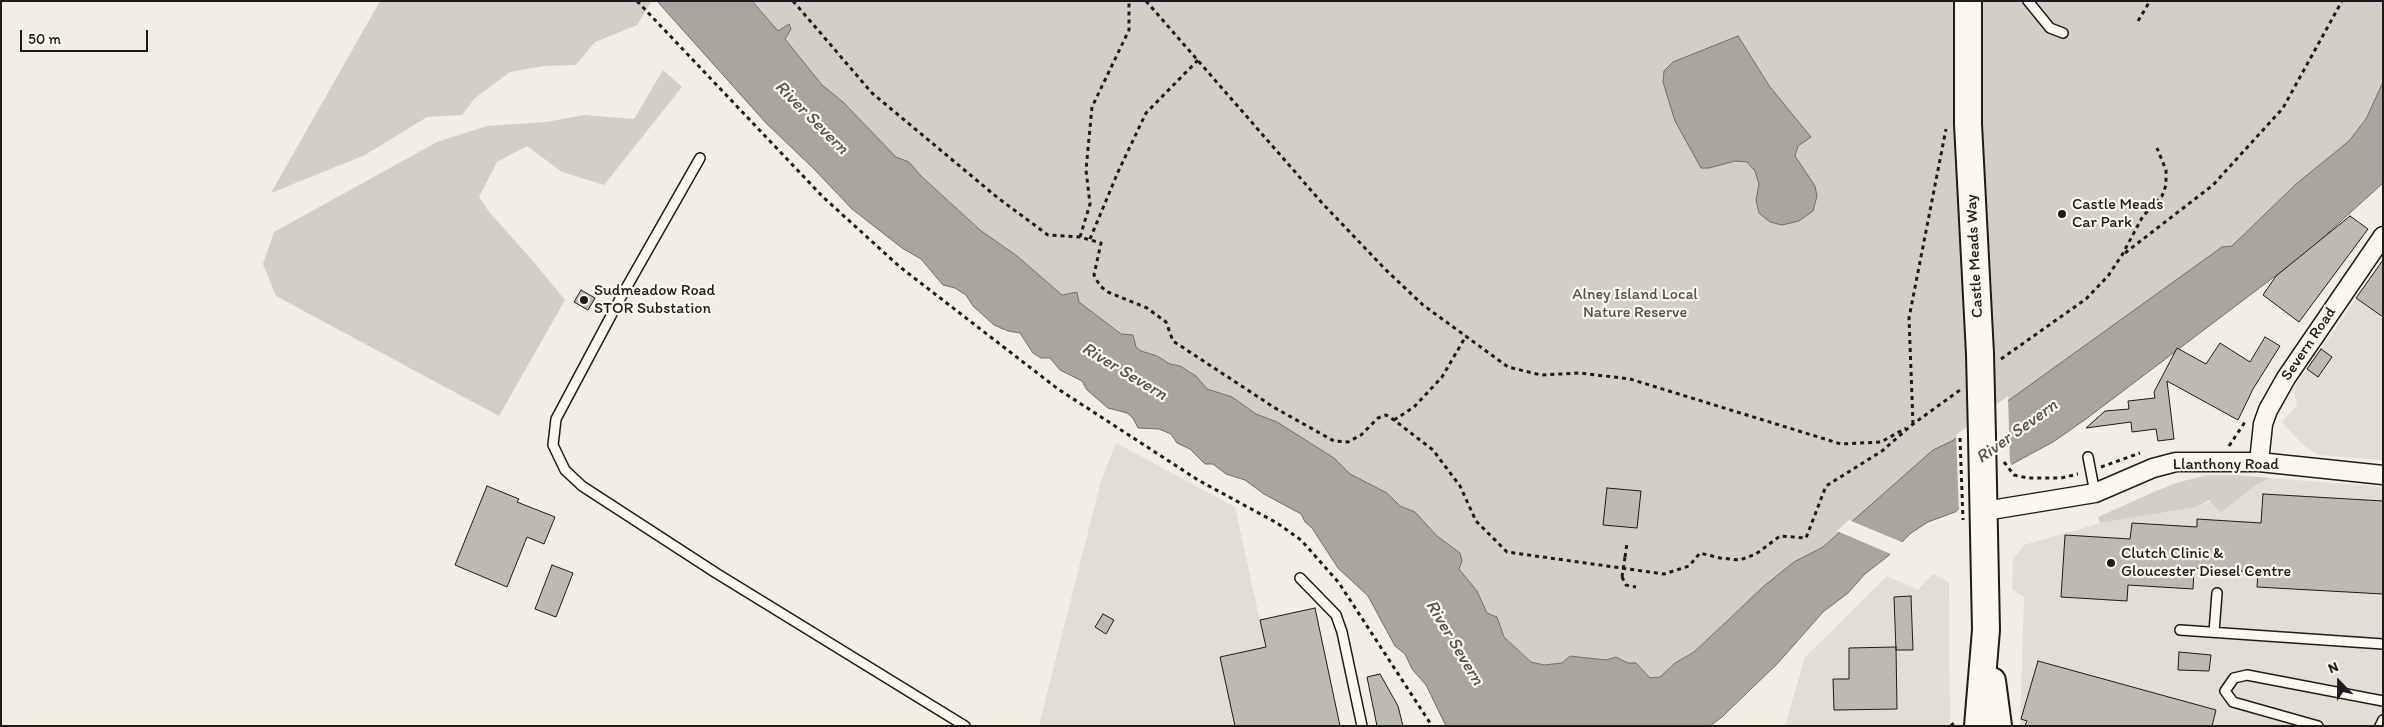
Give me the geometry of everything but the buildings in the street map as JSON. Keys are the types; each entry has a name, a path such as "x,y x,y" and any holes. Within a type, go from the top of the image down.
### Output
{"main road":[{"name":"Castle Meads Way","path":"1968,1 1968,124 1989,358 1977,513"},
{"path":"1977,513 1986,630 1998,726"},
{"path":"1978,726 1986,630"}],"street":[{"name":"Severn Road","path":"2259,462 2263,424 2268,410 2286,378 2383,236"},
{"name":"Llanthony Road","path":"1977,513 2095,493 2153,468 2176,462 2259,462 2383,475"}],"lane":[{"path":"2028,1 2050,28 2063,33"},
{"path":"700,158 621,297 556,419 553,444 565,470 582,486 716,573 965,726"},
{"path":"2088,457 2095,493"},
{"path":"1300,578 1336,615 1342,632 1362,726"},
{"path":"2214,632 2217,593"},
{"path":"2180,630 2383,644"},
{"path":"2318,726 2233,702 2225,691 2234,678 2247,675 2383,702"},
{"path":"2380,726 2383,720"}],"path":[{"path":"637,1 823,197 900,267 1058,389 1198,480 1277,523 1301,540 1339,583 1432,726"},
{"path":"793,1 872,93 998,198 1048,235 1080,237 1101,243 1094,275 1100,286 1108,292 1147,308 1166,322 1172,341 1275,408 1334,441 1348,442 1361,435 1378,418 1386,415 1394,420 1433,450 1460,486 1476,521 1507,552 1664,574 1689,566 1700,553 1740,560 1756,554 1780,536 1806,538 1826,486 1882,451 1913,424"},
{"path":"1080,237 1090,204 1086,170 1092,107 1129,30 1129,1"},
{"path":"1146,1 1323,204 1385,269 1423,305 1508,367 1541,375 1580,373 1630,379 1841,444 1881,442 1913,424 1967,386"},
{"path":"2138,21 2150,1"},
{"path":"2122,255 2213,185 2283,108 2342,1"},
{"path":"1090,239 1118,172 1146,113 1198,60"},
{"path":"1913,424 1909,318 1947,124"},
{"path":"1989,358 2086,299 2108,276 2122,255 2143,216 2162,196 2166,185 2166,170 2157,148"},
{"path":"1394,420 1414,407 1442,377 1466,336"},
{"path":"1959,389 1959,398"},
{"path":"1959,436 1977,513"},
{"path":"2003,458 2006,467 2014,474 2036,478"},
{"path":"1627,543 1622,576 1626,585 1636,587"}],"shaded area":[{"path":"2383,260 2383,460 2318,455 2302,444 2282,422 2297,405 2293,389"},
{"path":"1116,443 1235,507 1283,726 1039,725 1101,481"},
{"path":"2271,478 2383,487 2383,726 2020,726 2024,597 2012,589 2013,559 2024,545 2100,523 2197,507"},
{"path":"1933,574 1949,582 1950,726 1785,726 1805,657 1887,576 1918,590"}],"green space":[{"path":"380,1 652,1 637,25 595,42 576,65 544,66 510,72 475,98 462,115 427,117 365,155 271,193"},
{"name":"Alney Island Local Nature Reserve","path":"752,1 2383,1 2383,82 2366,119 2349,141 2296,184 2232,246 1823,547 1794,562 1732,615 1694,652 1675,663 1660,677 1650,678 1645,673 1616,657 1606,660 1570,656 1562,663 1544,665 1531,662 1504,637 1497,618 1487,613 1477,591 1459,569 1460,553 1437,536 1415,512 1400,506 1387,493 1350,474 1334,458 1314,445 1256,414 1232,397 1207,389 1196,376 1180,366 1170,364 1158,356 1141,351 1078,302 1077,292 1062,295 1017,256 980,230 909,163 896,157 843,102 822,85"},
{"path":"663,70 682,87 604,185 562,172 527,146 497,162 479,197 490,213 565,300 499,416 276,296 263,264 274,232 437,142 487,126 546,122 584,115 634,119"},
{"path":"2208,475 2271,478 2259,483 2221,512 2209,500 2197,507 2100,523 2098,517 2156,491 2179,482"}],"water":[{"name":"River Severn","path":"657,1 752,1 778,31 789,24 791,29 785,39 822,85 843,102 896,157 909,162 921,176 980,230 1017,256 1062,295 1077,292 1079,302 1121,334 1133,335 1136,347 1141,351 1157,356 1170,364 1180,366 1196,376 1207,389 1232,397 1256,414 1277,422 1334,458 1350,474 1387,493 1400,506 1415,512 1437,536 1460,553 1462,561 1459,569 1477,591 1487,613 1497,617 1504,637 1531,662 1544,665 1562,663 1570,656 1606,660 1616,657 1628,663 1636,663 1650,678 1660,677 1675,663 1694,652 1764,586 1794,562 1823,547 1933,450 1952,441 2222,247 2232,246 2296,184 2349,141 2366,119 2383,82 2383,183 2307,252 2086,419 2053,442 2014,463 1955,512 1928,522 1911,533 1888,556 1865,574 1848,593 1823,612 1778,663 1722,717 1710,726 1446,726 1426,685 1412,669 1405,654 1395,646 1368,596 1338,568 1301,514 1264,494 1245,480 1226,474 1213,464 1205,464 1190,449 1177,443 1171,434 1159,429 1138,428 1133,418 1127,413 1108,408 1087,390 1082,381 1060,370 1050,358 1041,358 1033,353 1020,333 1008,331 994,325 973,306 966,295 955,288 943,285 921,259 902,248 852,209 766,123"},
{"path":"1738,36 1770,87 1811,137 1798,146 1795,156 1815,186 1817,196 1813,211 1799,221 1782,225 1770,222 1759,213 1756,200 1759,184 1755,171 1747,162 1735,161 1709,168 1701,168 1675,121 1663,82 1664,71 1673,62"}],"pier":[{"path":"2008,396 2010,462 2013,467 1959,512 1956,435"},
{"path":"1849,520 1904,543 1893,555 1837,531"}],"place":[{"name":"Castle Meads Car Park","path":"2062,214"},
{"name":"Sudmeadow Road STOR Substation","path":"584,300"},
{"name":"Clutch Clinic & Gloucester Diesel Centre","path":"2111,563"}]}
